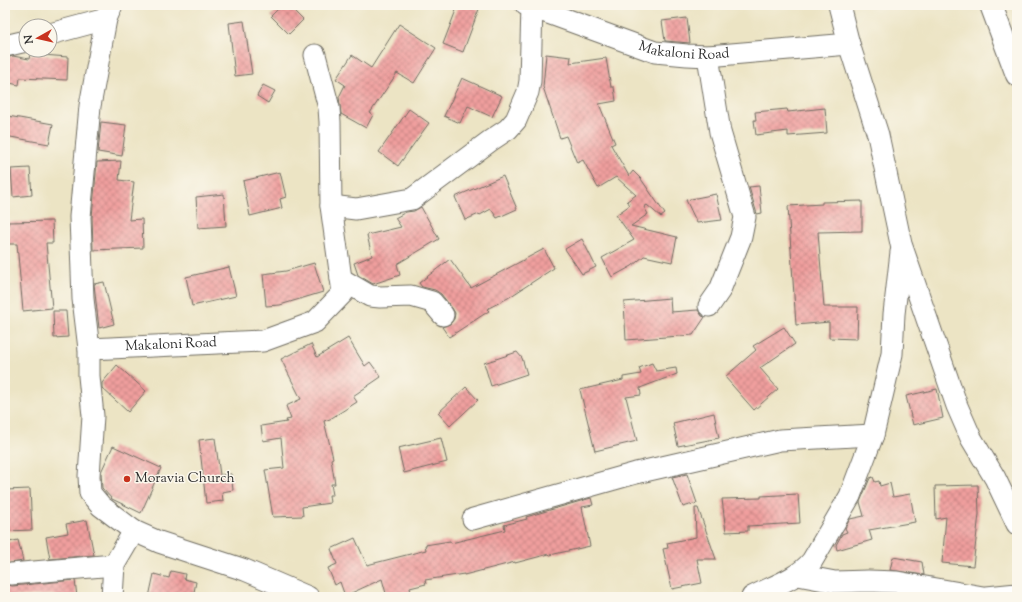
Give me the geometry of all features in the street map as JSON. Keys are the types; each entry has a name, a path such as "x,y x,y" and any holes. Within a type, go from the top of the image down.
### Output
{"highway":[{"path":"991,5 1017,75"}],"street":[{"path":"839,5 849,44 878,135 902,244 957,406 970,438 995,478 1017,524"},
{"path":"331,206 356,209 412,199 508,129 516,120 524,106 530,81 530,6"},
{"name":"Makaloni Road","path":"530,6 655,52 708,56 849,44"},
{"path":"58,31 109,12"},
{"path":"109,12 90,106 80,217 82,299 89,349 89,376 93,416 89,476 90,493 101,506 134,531 159,542 245,570 308,597"},
{"path":"5,46 18,43"},
{"name":"Makaloni Road","path":"89,349 263,341 315,322 343,293 331,206 329,108 315,55"},
{"path":"708,56 720,132 745,217 741,237 720,290 709,306"},
{"path":"752,597 798,575 812,560 850,496 873,435 892,354 894,314 902,244"},
{"path":"342,279 370,296 411,296 432,302 443,315"},
{"path":"473,519 636,473 780,440 873,435"},
{"path":"112,597 114,565 134,531"},
{"path":"11,574 114,565"},
{"path":"798,575 835,582 897,582 983,597"},
{"path":"987,597 1017,594"}],"building":[{"path":"282,5 288,5 303,20 289,34 271,16"},
{"path":"458,5 469,5 479,9 463,52 443,44"},
{"path":"687,18 690,43 665,41 662,21"},
{"path":"244,21 252,74 235,76 229,23"},
{"path":"399,24 436,48 414,83 397,73 370,113 373,115 366,128 341,114 339,97 345,85 336,79 352,55 371,68"},
{"path":"546,54 571,57 570,63 606,58 611,87 614,87 616,101 599,104 615,143 611,145 629,176 633,171 641,179 665,214 661,217 647,205 644,207 648,214 631,226 677,237 672,262 644,256 632,266 612,277 602,258 634,240 616,215 630,205 627,201 636,195 616,177 598,188 583,160 577,163 566,136 560,138 543,87"},
{"path":"13,56 29,59 58,58 58,56 68,57 67,80 20,78 19,85 5,82 9,57"},
{"path":"462,78 502,96 492,117 468,106 460,123 444,116"},
{"path":"263,85 275,91 268,103 257,96"},
{"path":"825,108 827,133 788,136 788,131 756,135 754,120 756,120 755,112 787,109 788,112"},
{"path":"409,109 429,123 398,166 379,152"},
{"path":"8,116 53,124 49,144 5,136"},
{"path":"101,122 126,125 122,156 98,152"},
{"path":"121,161 119,180 134,182 129,220 142,219 143,248 93,250 92,217 97,162"},
{"path":"30,168 32,195 13,197 11,169"},
{"path":"280,172 286,197 280,199 282,208 250,216 243,181"},
{"path":"503,176 517,209 497,218 491,209 480,215 479,214 465,220 455,197"},
{"path":"759,186 762,213 757,214 749,187"},
{"path":"224,194 226,226 198,228 196,197"},
{"path":"716,194 722,220 697,223 686,200"},
{"path":"862,201 862,231 818,232 824,307 858,307 857,339 829,338 829,322 796,325 788,206 822,204 822,202"},
{"path":"421,207 439,239 397,264 400,275 373,284 358,275 354,263 372,256 367,235 401,227 395,218 406,212 414,211"},
{"path":"52,221 53,243 46,243 52,308 23,311 17,244 8,244 8,222"},
{"path":"582,239 596,267 582,274 565,249"},
{"path":"544,249 554,268 508,298 487,309 489,311 449,337 442,327 450,324 454,319 455,313 441,294 435,290 422,287 419,283 450,259 471,288"},
{"path":"314,263 323,292 280,305 266,306 263,274 286,271"},
{"path":"229,267 236,296 192,306 186,277"},
{"path":"104,282 114,324 99,328 94,284"},
{"path":"670,298 671,312 698,310 702,316 705,317 693,335 626,340 624,302"},
{"path":"53,311 66,311 68,337 54,338"},
{"path":"784,327 795,344 760,368 778,389 754,410 725,377 756,350 753,346"},
{"path":"348,338 365,366 370,362 381,377 353,396 357,402 330,419 324,421 333,458 331,459 335,484 331,484 333,495 329,495 330,503 302,507 303,516 273,517 265,470 284,468 281,438 263,441 261,426 287,422 286,420 291,419 286,406 301,399 281,359 311,344 317,357"},
{"path":"517,352 522,358 527,374 491,386 484,363"},
{"path":"652,363 656,371 676,368 677,374 640,388 641,395 626,397 637,441 595,451 580,390 623,380 623,377 641,374 639,368"},
{"path":"117,365 146,391 128,412 102,388 102,383"},
{"path":"466,387 478,400 450,426 438,413"},
{"path":"937,389 943,418 913,425 906,396"},
{"path":"714,413 719,438 678,446 673,423"},
{"path":"215,438 220,475 231,474 233,490 222,492 223,501 206,503 199,440"},
{"path":"441,438 447,462 404,473 398,448"},
{"name":"Moravia Church","path":"113,446 161,468 141,513 112,499 102,488 101,472"},
{"path":"687,474 697,503 683,507 672,477"},
{"path":"873,477 875,482 879,481 880,486 890,483 893,497 910,494 915,522 869,530 872,540 837,550 836,545 842,534 847,532 845,528 850,519 864,516 860,502 870,478"},
{"path":"978,485 979,514 973,566 942,563 946,517 936,519 935,486"},
{"path":"30,489 32,530 6,531 5,490"},
{"path":"798,494 800,523 748,526 748,531 726,532 722,499 761,498 761,496"},
{"path":"591,498 593,505 582,507 590,546 549,554 464,575 425,580 426,584 410,588 411,592 392,597 387,597 382,579 345,596 340,582 335,585 328,568 337,564 331,549 355,538 367,565 426,550 425,545 450,541 451,543 505,530 504,525"},
{"path":"695,508 698,508 716,559 697,559 702,583 672,589 663,549 668,548 667,543 696,537"},
{"path":"87,520 94,555 50,559 46,537 68,533 66,524"},
{"path":"18,540 23,561 5,564 5,543"},
{"path":"893,557 922,562 924,575 890,570"},
{"path":"171,571 185,574 184,579 196,582 193,597 149,597 154,574 169,578"},
{"path":"75,580 77,597 54,597 54,595 6,597 5,584 12,586"}],"place":[{"name":"Moravia Church","path":"127,479"}]}
